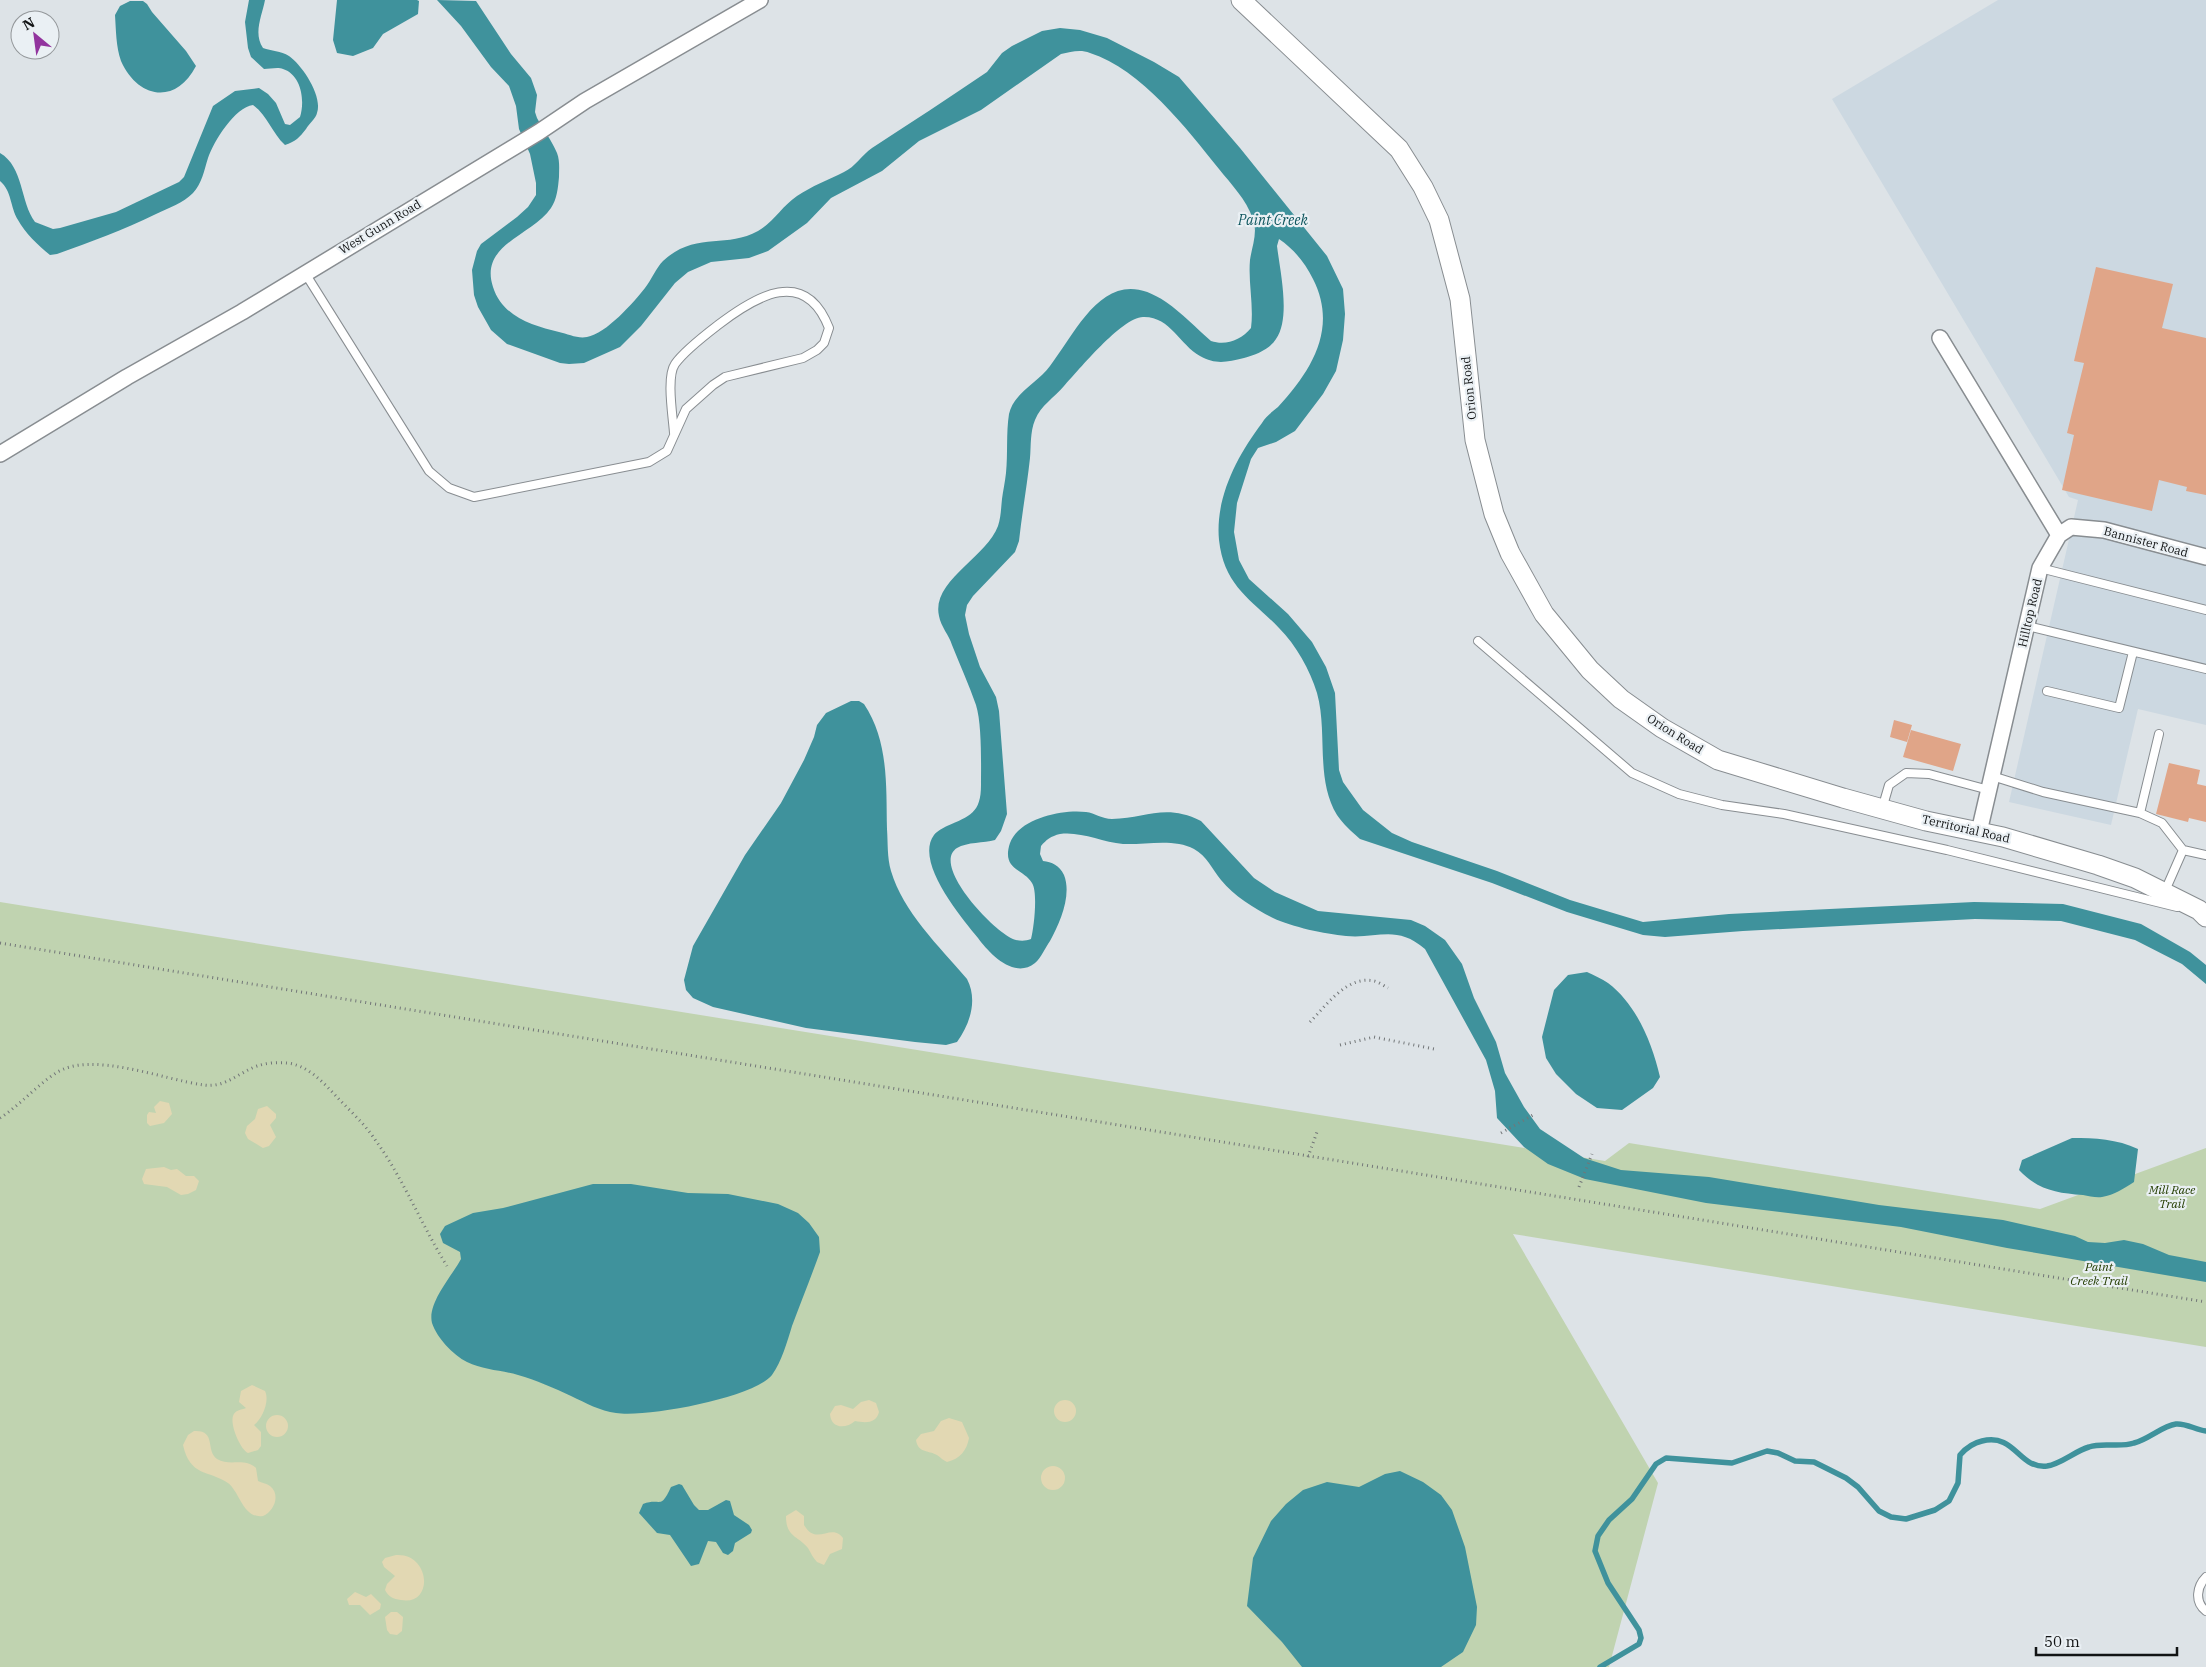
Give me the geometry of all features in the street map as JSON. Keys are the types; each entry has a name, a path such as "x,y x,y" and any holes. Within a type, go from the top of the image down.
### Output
{"street":[{"name":"West Gunn Road","path":"0,454 539,132 585,101 760,0"},
{"name":"Orion Road","path":"1241,0 1399,148 1423,186 1439,220 1460,299 1475,440 1494,514 1510,554 1544,614 1590,670 1622,699 1662,728 1718,760"},
{"path":"1940,338 2059,535"},
{"name":"Bannister Road","path":"2059,535 2071,527 2104,530 2206,557"},
{"name":"Hilltop Road","path":"1979,832 2040,568 2059,535"},
{"name":"Territorial Road","path":"1718,760 1882,809 2003,837 2098,865 2136,878 2202,913"}],"lane":[{"path":"305,273 429,471 449,488 474,496 649,462 667,451 686,409 725,377 803,358 817,350 824,342 829,328 815,302 800,293 786,292 766,295 744,305 708,333 674,365 671,384 674,433"},
{"path":"2040,568 2206,610"},
{"path":"2027,626 2206,669"},
{"path":"1478,640 1632,773 1679,794 1722,805 1784,814 2028,870 2202,913"},
{"path":"2047,691 2119,708 2133,652"},
{"path":"2140,813 2160,734"},
{"path":"1882,809 1890,785 1906,773 1929,774 2043,792 2140,813 2162,823 2183,850 2206,855"},
{"path":"2164,893 2183,850"},
{"path":"2206,1576 2198,1588 2199,1602 2206,1611"}],"path":[{"path":"0,943 2206,1302"},
{"path":"1310,1022 1341,990 1357,981 1374,981 1388,988"},
{"path":"1340,1046 1374,1037 1434,1049"},
{"path":"0,1118 25,1100 57,1072 74,1066 107,1064 209,1086 219,1085 257,1066 271,1063 298,1065 308,1070 327,1087 375,1139 447,1266"},
{"path":"1501,1133 1533,1115"},
{"path":"1308,1157 1316,1132"},
{"path":"1579,1187 1592,1154"}],"shaded area":[{"path":"1998,0 2206,0 2206,725 2138,709 2111,825 2009,802 2078,500 2069,497 1832,99"}],"green space":[{"path":"0,902 1605,1161 1629,1143 2040,1209 2206,1148 2206,1347 1513,1234 1658,1483 1609,1667 0,1667"}],"sand":[{"path":"160,1101 169,1103 172,1114 164,1123 150,1126 147,1123 147,1115 149,1112 156,1113 154,1107"},
{"path":"267,1106 276,1114 276,1118 270,1125 276,1137 269,1146 263,1148 248,1139 245,1133 247,1126 255,1119 258,1109"},
{"path":"164,1167 171,1170 177,1169 186,1176 194,1176 199,1181 196,1190 181,1195 167,1187 144,1184 142,1179 146,1169"},
{"path":"252,1385 265,1391 267,1400 262,1414 254,1425 261,1432 261,1446 258,1450 248,1453 239,1442 232,1420 235,1412 246,1408 239,1402 241,1391"},
{"path":"869,1400 876,1403 879,1412 873,1421 855,1421 843,1426 833,1423 830,1414 835,1406 841,1405 853,1409 861,1402"},
{"path":"1061,1400 1069,1400 1076,1407 1076,1415 1069,1422 1061,1422 1054,1415 1054,1407"},
{"path":"277,1415 285,1418 288,1426 285,1434 277,1437 269,1434 266,1426 269,1418"},
{"path":"949,1418 962,1422 969,1438 967,1446 962,1453 956,1459 947,1462 937,1455 921,1449 916,1440 921,1434 934,1431 941,1421"},
{"path":"194,1431 206,1434 217,1459 227,1462 247,1463 256,1468 258,1481 270,1486 276,1498 273,1507 267,1514 256,1516 251,1513 246,1509 228,1483 195,1468 190,1463 183,1445 188,1435"},
{"path":"1053,1466 1062,1469 1065,1478 1062,1487 1053,1490 1044,1487 1041,1478 1044,1469"},
{"path":"796,1510 804,1516 804,1525 814,1534 834,1532 843,1538 842,1549 830,1554 824,1565 817,1562 808,1548 790,1532 786,1523 786,1516"},
{"path":"396,1555 408,1557 416,1562 422,1570 423,1588 419,1595 412,1600 393,1598 385,1590 387,1584 395,1576 384,1567 382,1562 385,1558"},
{"path":"355,1592 366,1597 371,1594 381,1604 380,1609 370,1615 360,1605 349,1605 347,1599"},
{"path":"391,1612 397,1612 403,1617 402,1631 397,1635 390,1634 387,1630 385,1617"}],"water":[{"path":"249,0 265,0 258,30 263,48 289,56 300,66 310,82 317,98 318,106 314,119 299,137 285,145 258,109 253,105 246,107 232,118 220,134 208,158 199,185 189,197 176,205 119,231 50,255 28,234 15,215 7,189 0,181 0,153 8,159 18,176 30,214 35,222 53,229 116,212 179,182 184,177 213,106 235,91 259,88 276,103 285,124 290,125 300,117 302,97 294,77 281,68 264,69 251,57 245,22"},
{"path":"337,0 417,0 419,1 418,14 383,34 373,48 353,56 337,53 333,40"},
{"name":"Paint Creek","path":"437,0 476,1 511,54 531,78 537,95 535,112 537,118 553,144 559,159 558,185 553,205 542,218 500,250 493,260 491,272 493,287 497,297 511,312 529,323 580,337 594,335 619,317 645,288 663,261 675,252 687,246 734,239 758,231 797,196 848,170 872,148 987,72 1002,53 1042,31 1060,28 1080,30 1107,38 1154,62 1179,77 1240,148 1327,256 1343,289 1345,314 1343,340 1336,371 1323,394 1295,431 1276,442 1258,448 1251,459 1237,503 1234,532 1239,560 1249,579 1288,614 1312,642 1326,667 1335,693 1339,770 1343,782 1363,810 1392,833 1412,842 1497,871 1570,900 1643,922 1729,914 1974,902 2063,904 2141,924 2190,952 2206,965 2206,984 2182,964 2135,940 2061,921 1975,919 1665,937 1643,935 1567,912 1492,883 1360,839 1339,818 1330,801 1324,771 1320,708 1317,693 1302,658 1285,635 1240,590 1227,569 1219,540 1219,524 1224,493 1236,463 1269,414 1290,393 1311,363 1322,331 1323,314 1320,297 1313,279 1299,257 1279,239 1277,246 1282,281 1283,319 1276,339 1270,346 1257,354 1244,358 1216,362 1206,359 1193,351 1168,326 1160,321 1143,317 1134,320 1112,335 1090,357 1044,406 1033,425 1019,541 1015,552 973,596 967,605 965,615 980,667 996,697 999,711 1007,814 1001,831 995,840 961,846 957,848 951,857 952,869 969,898 981,913 1007,935 1016,940 1029,940 1031,939 1033,927 1035,910 1034,888 1028,878 1011,864 1008,852 1015,834 1022,827 1043,817 1076,811 1112,819 1166,812 1189,816 1201,821 1254,878 1275,892 1318,911 1411,920 1425,926 1445,940 1462,964 1474,998 1496,1042 1505,1073 1524,1107 1540,1129 1584,1158 1621,1170 1709,1177 1879,1205 2003,1220 2075,1236 2088,1242 2105,1243 2124,1240 2143,1244 2169,1255 2206,1262 2206,1282 2007,1248 1901,1227 1706,1203 1585,1179 1548,1164 1524,1147 1497,1118 1495,1091 1486,1060 1425,949 1415,941 1396,935 1338,935 1299,927 1273,918 1238,897 1221,880 1202,855 1186,846 1169,843 1123,844 1068,833 1049,839 1041,846 1040,854 1043,861 1049,862 1060,869 1064,875 1067,891 1064,909 1058,926 1041,956 1035,963 1027,967 1011,967 995,957 952,904 935,874 930,860 929,846 934,835 973,812 979,802 981,785 981,744 978,713 951,641 940,620 939,603 943,592 951,580 983,548 998,526 1006,473 1008,421 1012,406 1021,394 1050,366 1084,317 1097,304 1111,294 1127,289 1145,291 1172,306 1211,341 1222,343 1233,341 1243,336 1251,328 1250,260 1255,229 1253,219 1242,198 1193,136 1145,86 1109,61 1090,53 1079,51 1061,54 981,110 919,141 882,171 831,198 807,223 768,251 749,258 711,262 688,272 675,283 641,326 620,347 584,363 560,363 507,344 491,330 478,307 474,295 472,270 477,251 481,244 528,207 536,195 536,183 530,154 519,129 516,106 509,86 491,67 461,26"},
{"path":"130,1 143,1 147,4 196,66 188,79 168,92 147,90 128,74 121,61 117,44 115,15 120,6"},
{"path":"851,701 859,701 864,704 878,733 882,749 886,781 888,855 891,871 897,886 904,901 923,928 967,979 970,987 972,995 971,1012 966,1028 957,1042 946,1045 806,1028 713,1007 693,998 686,990 684,980 693,946 745,855 781,803 804,760 817,725 826,713"},
{"path":"1587,972 1608,983 1635,1013 1648,1038 1660,1077 1653,1088 1622,1110 1597,1108 1576,1094 1556,1074 1546,1058 1542,1037 1554,990 1568,975"},
{"path":"2072,1138 2106,1140 2138,1149 2134,1182 2111,1195 2095,1197 2048,1189 2033,1182 2019,1170 2022,1160"},
{"path":"593,1184 631,1184 688,1193 728,1194 778,1204 798,1213 809,1223 819,1237 820,1252 779,1364 772,1375 744,1391 698,1405 630,1414 616,1413 593,1406 531,1379 473,1365 456,1355 446,1346 434,1329 431,1315 441,1290 461,1259 460,1252 443,1243 440,1234 445,1226 473,1213 503,1208"},
{"path":"1400,1471 1423,1482 1441,1495 1452,1510 1465,1547 1477,1607 1476,1625 1463,1652 1441,1667 1302,1667 1282,1642 1247,1606 1253,1558 1271,1521 1286,1504 1303,1490 1327,1482 1359,1487 1385,1474"},
{"path":"679,1484 682,1485 699,1510 708,1510 726,1500 730,1501 734,1515 749,1525 752,1530 751,1533 735,1543 733,1551 728,1555 723,1553 716,1542 708,1541 699,1564 691,1566 670,1535 657,1533 639,1513 643,1504 662,1501 671,1487"}],"building":[{"path":"2096,267 2173,284 2162,328 2206,338 2206,495 2186,491 2187,487 2159,480 2152,511 2062,490 2074,435 2067,433 2084,363 2074,361"},
{"path":"1894,720 1912,725 1907,742 1890,737"},
{"path":"1911,730 1961,744 1953,771 1903,757"},
{"path":"2169,763 2200,770 2197,784 2206,786 2206,822 2189,818 2188,822 2156,814"}],"waterway":[{"path":"1600,1667 1639,1644 1641,1638 1639,1630 1608,1583 1595,1551 1598,1536 1609,1520 1632,1499 1656,1464 1666,1458 1732,1463 1767,1451 1778,1453 1795,1461 1814,1462 1846,1478 1858,1487 1879,1511 1891,1517 1906,1519 1935,1510 1949,1501 1958,1483 1960,1455 1970,1446 1982,1441 1993,1440 2002,1442 2010,1446 2029,1462 2047,1466 2089,1447 2134,1443 2171,1425 2184,1425 2206,1431"}],"park label":[{"name":"Mill Race Trail","path":"2172,1197"},
{"name":"Paint Creek Trail","path":"2099,1274"}]}
